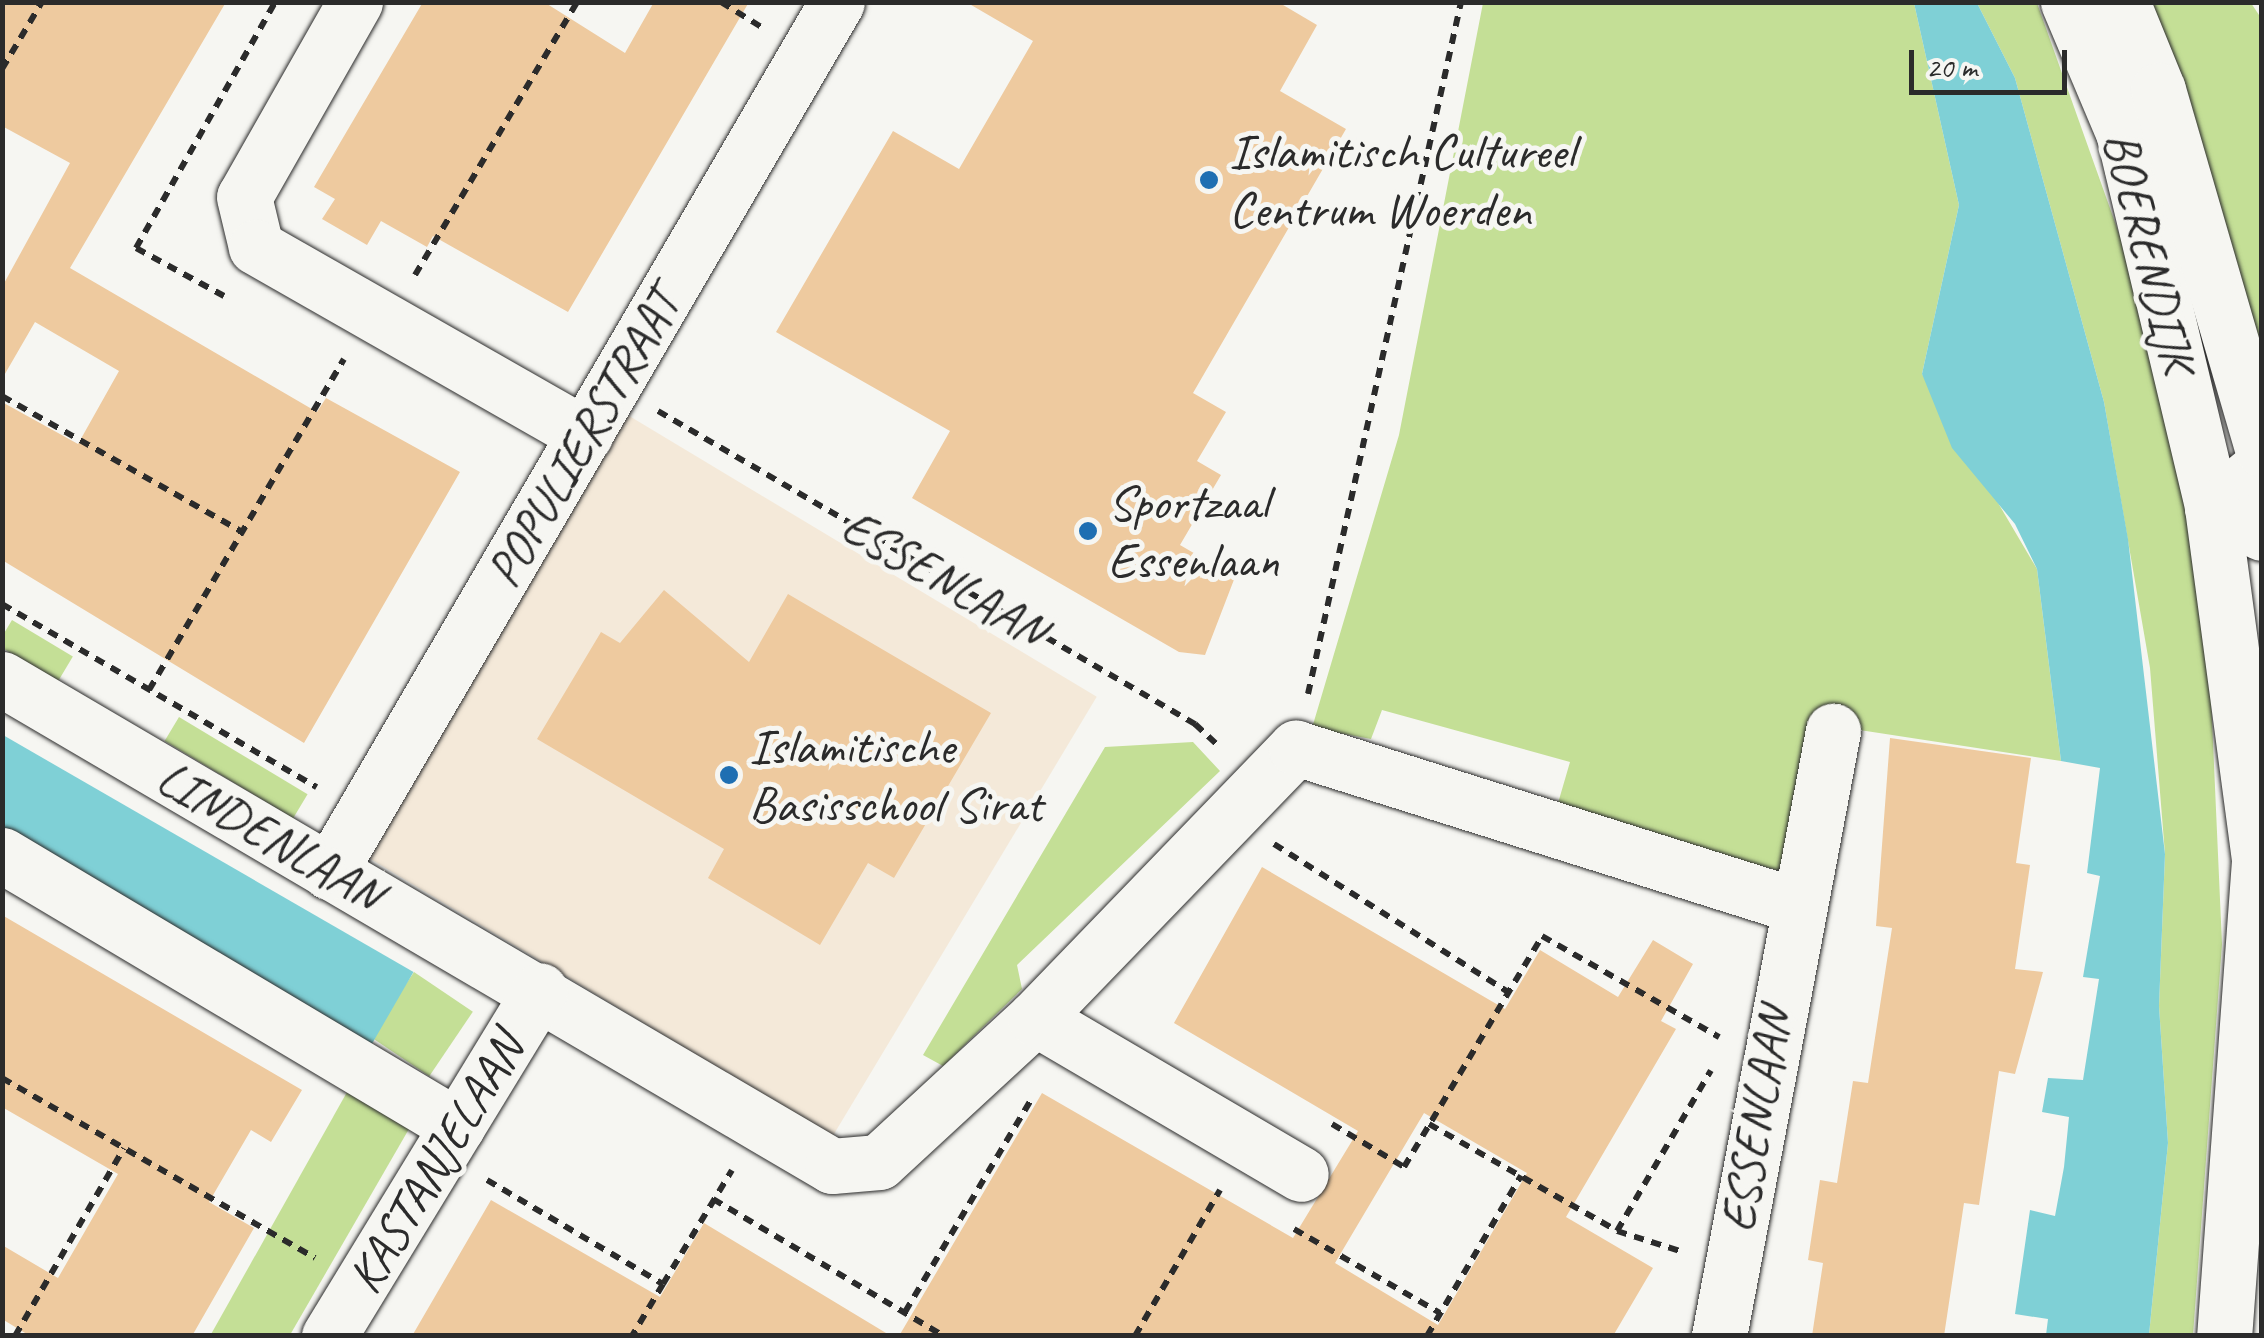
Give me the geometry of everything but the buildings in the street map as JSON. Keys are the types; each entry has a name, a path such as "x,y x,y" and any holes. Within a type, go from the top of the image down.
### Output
{"street":[{"path":"355,2 244,197 256,247 584,435"},
{"name":"POPULIERSTRAAT","path":"329,872 836,2"},
{"name":"BOERENDIJK","path":"2068,2 2123,132 2212,506 2259,861 2226,1336"},
{"name":"BOERENDIJK","path":"2122,2 2158,90 2262,449"},
{"path":"2262,466 2212,506 2262,533"},
{"name":"LINDENLAAN","path":"2,679 329,872 540,990"},
{"name":"ESSENLAAN","path":"1720,1336 1794,905 1833,731"},
{"path":"540,990 832,1166 879,1162 1051,1029 1263,784 1794,905"},
{"path":"2,856 449,1139"},
{"name":"KASTANJELAAN","path":"329,1336 540,990"},
{"path":"1051,1029 1301,1174"},
{"path":"2226,1336 2262,1111"}],"path":[{"path":"2,69 42,2"},
{"path":"149,690 242,532 577,2"},
{"path":"1263,784 1462,2"},
{"name":"ESSENLAAN","path":"613,386 1195,724 1508,992"},
{"path":"2,396 242,532"},
{"path":"2,604 362,814"},
{"path":"1440,1313 1276,1219 1331,1124 1404,1167 1542,936 1728,1042 1617,1231"},
{"path":"905,1312 1051,1029"},
{"path":"2,1078 360,1284"},
{"path":"1428,1124 1617,1231 1729,1266"},
{"path":"632,1336 762,1125"},
{"path":"449,1139 663,1284"},
{"path":"1135,1336 1247,1143"},
{"path":"15,1336 124,1148"},
{"path":"1427,1336 1522,1176"},
{"path":"713,1199 944,1336"}],"shaded area":[{"name":"Islamitische Basisschool Sirat","path":"621,411 1097,697 833,1137 357,851"}],"green space":[{"path":"1483,3 1914,3 1959,205 1922,374 2037,569 2061,761 1853,729 1787,873 1556,810 1570,762 1382,710 1371,739 1312,728 1399,435"},
{"path":"1977,3 2037,3 2122,242 2187,506 2210,675 2222,944 2193,1335 2149,1335 2168,1143 2159,1006 2165,854 2150,668 2104,402 2015,78"},
{"path":"2145,3 2251,3 2261,18 2261,350"},
{"path":"12,620 73,657 58,681 2,648 2,637"},
{"path":"179,717 308,794 293,818 165,741"},
{"path":"1193,742 1220,771 1017,965 1022,989 943,1066 923,1055 1105,747"},
{"path":"414,972 473,1012 429,1076 370,1037"},
{"path":"351,1085 413,1122 290,1335 210,1336"}],"water":[{"path":"1914,3 1977,3 2015,78 2104,402 2128,539 2165,854 2159,1006 2168,1143 2149,1335 2046,1335 2048,1319 2015,1314 2030,1210 2055,1216 2064,1167 2069,1117 2042,1112 2048,1078 2083,1080 2099,979 2083,977 2100,876 2087,873 2100,768 2061,761 2037,569 2015,524 1952,448 1922,374 1959,205"},
{"path":"3,735 413,972 370,1047 2,835"}],"place":[{"name":"Islamitisch Cultureel Centrum Woerden","path":"1209,180"},
{"name":"Sportzaal Essenlaan","path":"1088,531"},
{"name":"Islamitische Basisschool Sirat","path":"729,775"}]}
